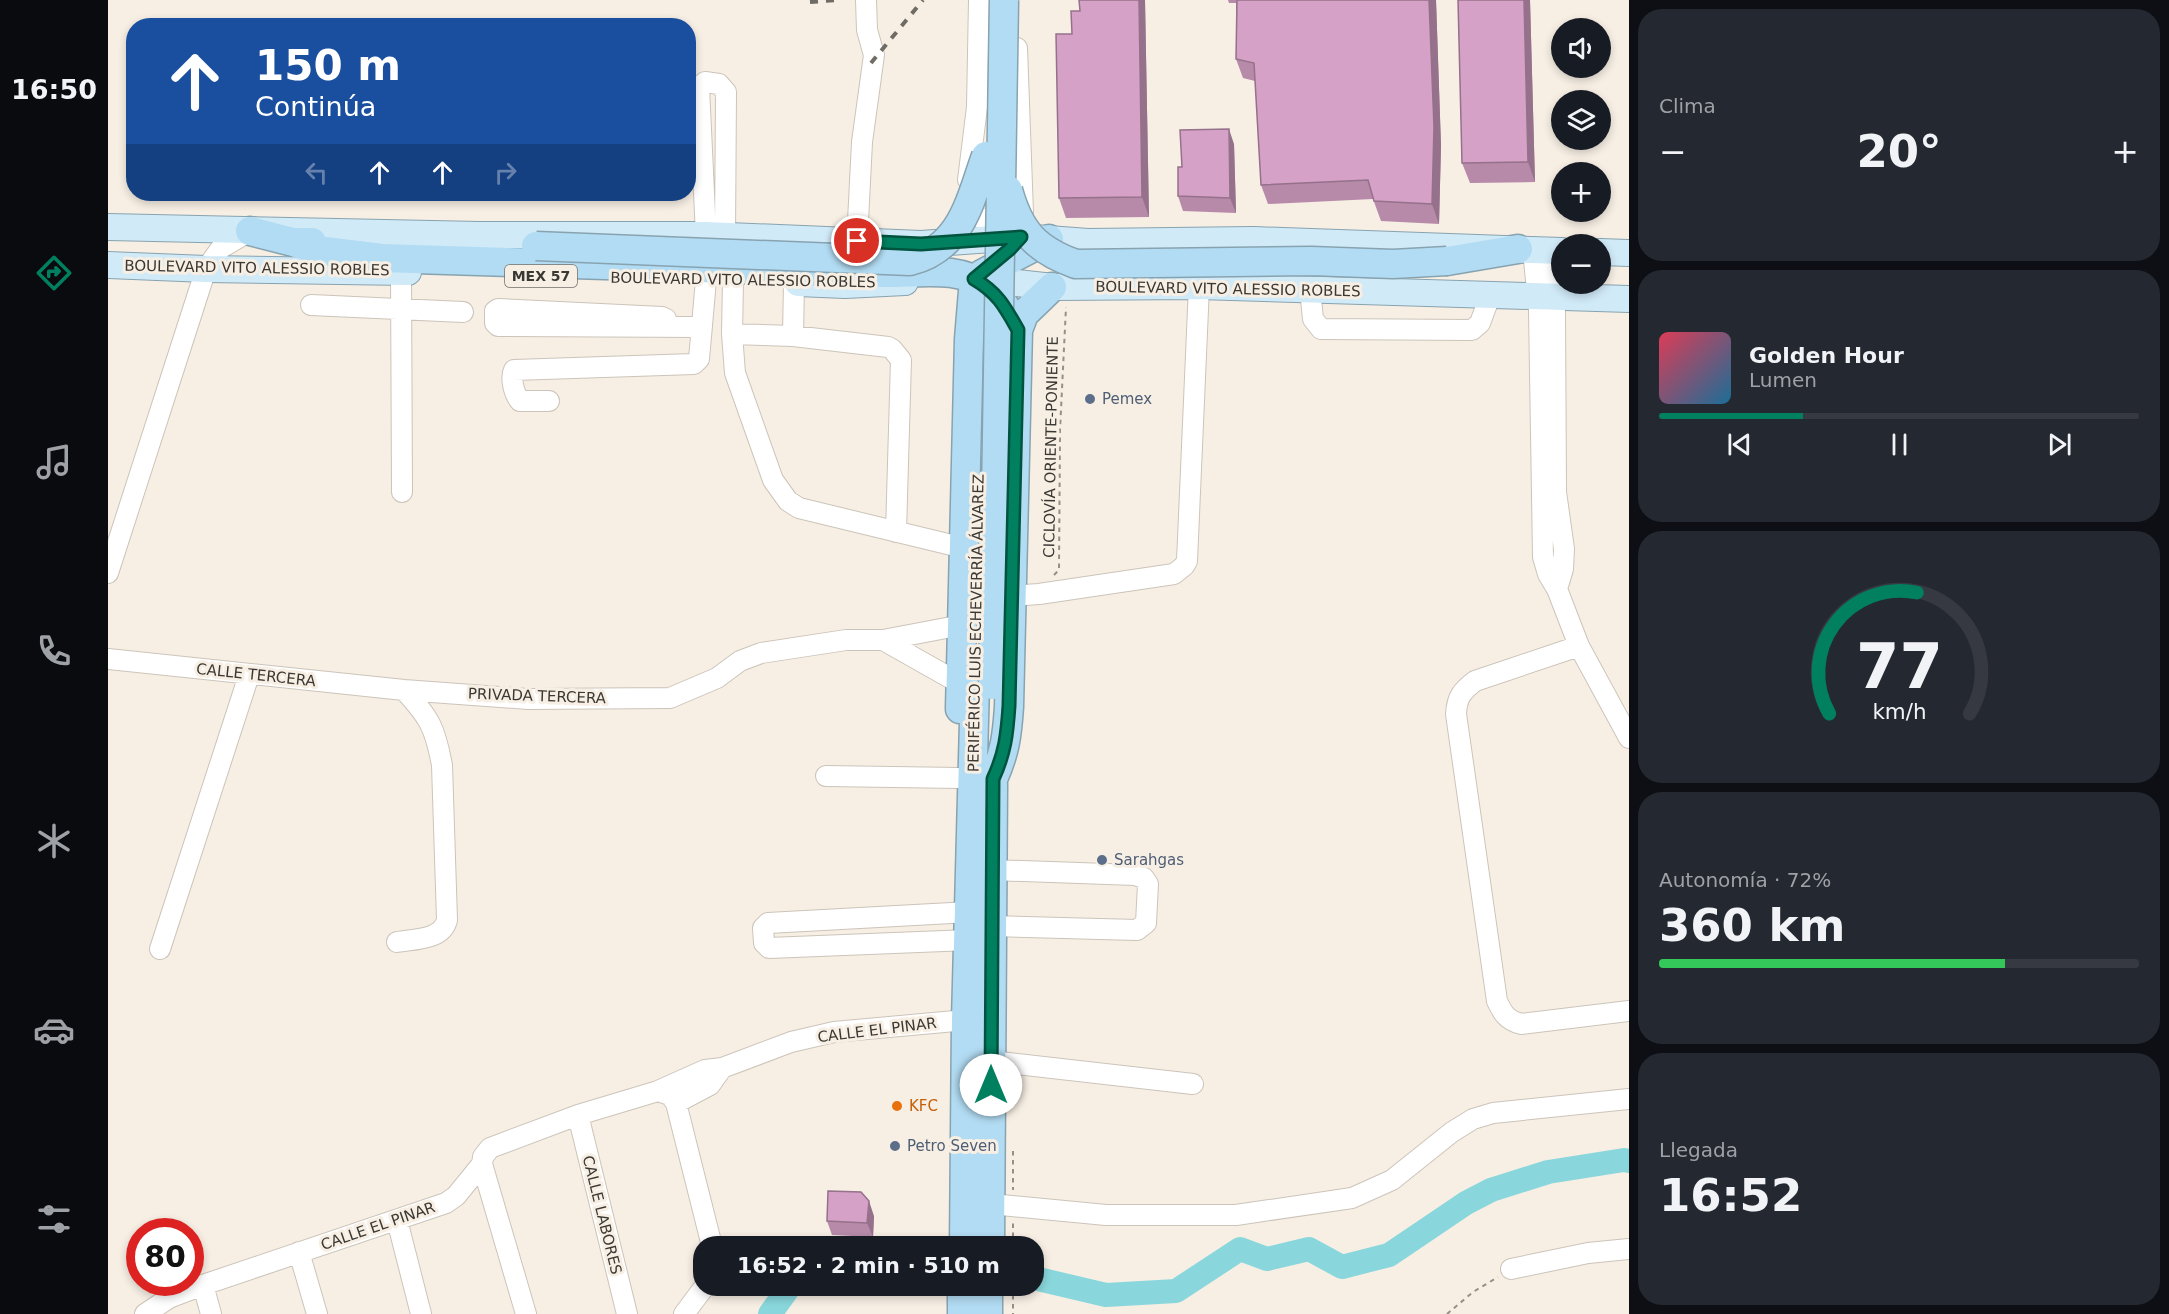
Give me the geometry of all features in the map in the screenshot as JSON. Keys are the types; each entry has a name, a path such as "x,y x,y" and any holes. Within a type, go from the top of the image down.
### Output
{"highway":[{"name":"PERIFÉRICO LUIS ECHEVERRÍA ÁLVAREZ","path":"988,0 994,157"},
{"name":"PERIFÉRICO LUIS ECHEVERRÍA ÁLVAREZ","path":"987,1236 1002,1206 991,1061 977,926 972,826 994,157 1004,0"},
{"path":"293,242 536,246 910,261 928,255 946,243 956,232 994,157"},
{"path":"994,157 1008,187 1019,222 1031,238 1047,251 1076,264 1264,261 1393,264 1447,261 1541,250"},
{"path":"250,231 317,250 382,258 886,273 956,273 990,288 1001,301 1018,330"},
{"path":"974,279 1055,240"},
{"path":"972,826 959,778 976,684 963,624 969,339 974,279"},
{"path":"993,779 1002,760 1006,742 1018,330 1024,314 1059,296"},
{"path":"969,339 976,330 986,324 997,322 1008,324 1018,330"},
{"name":"PERIFÉRICO LUIS ECHEVERRÍA ÁLVAREZ","path":"976,684 993,779 992,870 977,926 966,1020 984,1236"}],"main road":[{"path":"1023,201 1028,214 1038,226 1081,257 1082,274 1089,287"},
{"path":"108,227 479,235 715,235 921,244 1055,240 1254,240 1541,250"},
{"path":"1611,252 1629,253"},
{"name":"BOULEVARD VITO ALESSIO ROBLES","path":"108,265 845,285 974,279 1059,296 1089,287 1199,286 1629,299"}],"street":[{"path":"857,241 862,142 874,55 867,30 866,0"},
{"path":"921,244 945,233 965,204 977,107 979,0"},
{"path":"1017,0 1017,81 1023,224 1055,240"},
{"path":"705,82 719,84 726,92 715,235 699,87 705,82"},
{"path":"965,204 969,212 988,221 1009,216 1023,201"},
{"path":"108,573 206,269 221,248 250,231"},
{"path":"1541,250 1545,296 1548,440 1564,549 1563,569 1557,590 1579,646 1629,738"},
{"path":"401,272 402,492"},
{"path":"549,401 520,401 516,396 512,374 514,370 691,365 699,359 706,280"},
{"path":"733,281 733,361 739,387 779,491 799,508 964,548"},
{"path":"793,336 794,283"},
{"path":"1011,597 1174,574 1184,566 1187,561 1199,286"},
{"path":"1310,289 1313,319 1322,329 1472,330 1480,323 1490,296"},
{"path":"312,305 463,312"},
{"path":"668,326 662,317 498,309 495,311 495,323 498,326 702,327"},
{"path":"732,334 793,336 892,349 900,360 896,532"},
{"path":"883,640 963,624"},
{"name":"PRIVADA TERCERA","path":"404,690 528,699 670,698 717,678 740,661 761,653 846,640 883,640"},
{"path":"883,640 976,684"},
{"path":"1579,646 1475,681 1462,690 1457,700 1456,714 1459,737 1497,1001 1503,1013 1511,1021 1521,1024 1629,1011"},
{"name":"CALLE TERCERA","path":"108,659 404,690"},
{"path":"160,950 249,675"},
{"path":"397,942 428,937 440,932 445,928 447,920 442,765 438,742 425,712 404,690"},
{"path":"826,776 959,778"},
{"path":"977,926 769,948 764,944 764,928 768,923 977,926 1137,930 1146,923 1148,884 1144,878 1135,875 992,870"},
{"name":"CALLE EL PINAR","path":"204,1286 446,1203 456,1196 482,1164 483,1157 490,1148 578,1115 658,1091 705,1070 722,1068 791,1042 834,1032 966,1020"},
{"path":"991,1061 1193,1084"},
{"name":"CALLE EL PINAR","path":"676,1103 710,1085 722,1068"},
{"path":"658,1091 670,1095 676,1103 709,1236"},
{"path":"1002,1206 1106,1215 1236,1215 1352,1198 1392,1180 1452,1132 1473,1119 1493,1113 1629,1098"},
{"name":"CALLE LABORES","path":"578,1115 627,1314"},
{"path":"482,1164 526,1314"},
{"path":"397,1220 421,1314"},
{"path":"1511,1269 1588,1253 1629,1248"},
{"path":"300,1252 317,1314"},
{"path":"204,1290 211,1314"},
{"name":"CALLE EL PINAR","path":"145,1314 175,1296"},
{"path":"684,1314 698,1296"}],"path":[{"name":"CICLOVÍA ORIENTE-PONIENTE","path":"1040,594 1059,570 1059,296"},
{"path":"987,1236 1002,1206 1013,1151"},
{"path":"1448,1314 1473,1292 1511,1269"},
{"path":"980,1299 1013,1314"}],"building":[{"path":"1079,0 1139,0 1142,197 1059,198 1056,34 1072,34 1071,11 1080,11"},
{"path":"1237,0 1429,0 1434,127 1432,204 1374,201 1368,180 1261,185 1254,63 1236,59"},
{"path":"1458,0 1524,0 1528,162 1462,163"},
{"path":"1229,129 1230,198 1178,196 1178,167 1182,167 1180,130"},
{"path":"828,1191 861,1192 869,1201 867,1223 827,1221"}],"waterway":[{"path":"1044,1280 1106,1295 1176,1291 1240,1249 1267,1259 1309,1249 1342,1267 1389,1255 1466,1203 1491,1190 1548,1172 1629,1161"},
{"path":"770,1314 783,1296"}],"railway":[{"path":"810,2 837,0"},
{"path":"871,63 923,0"}],"place":[{"name":"Pemex","path":"1090,399"},
{"name":"Sarahgas","path":"1102,860"},
{"name":"KFC","path":"897,1106"},
{"name":"Petro Seven","path":"895,1146"}],"route":[{"path":"857,241 921,244 1021,237 974,279 990,288 1001,301 1018,330 1009,706 1006,742 1002,760 993,779 991,1085"}]}
